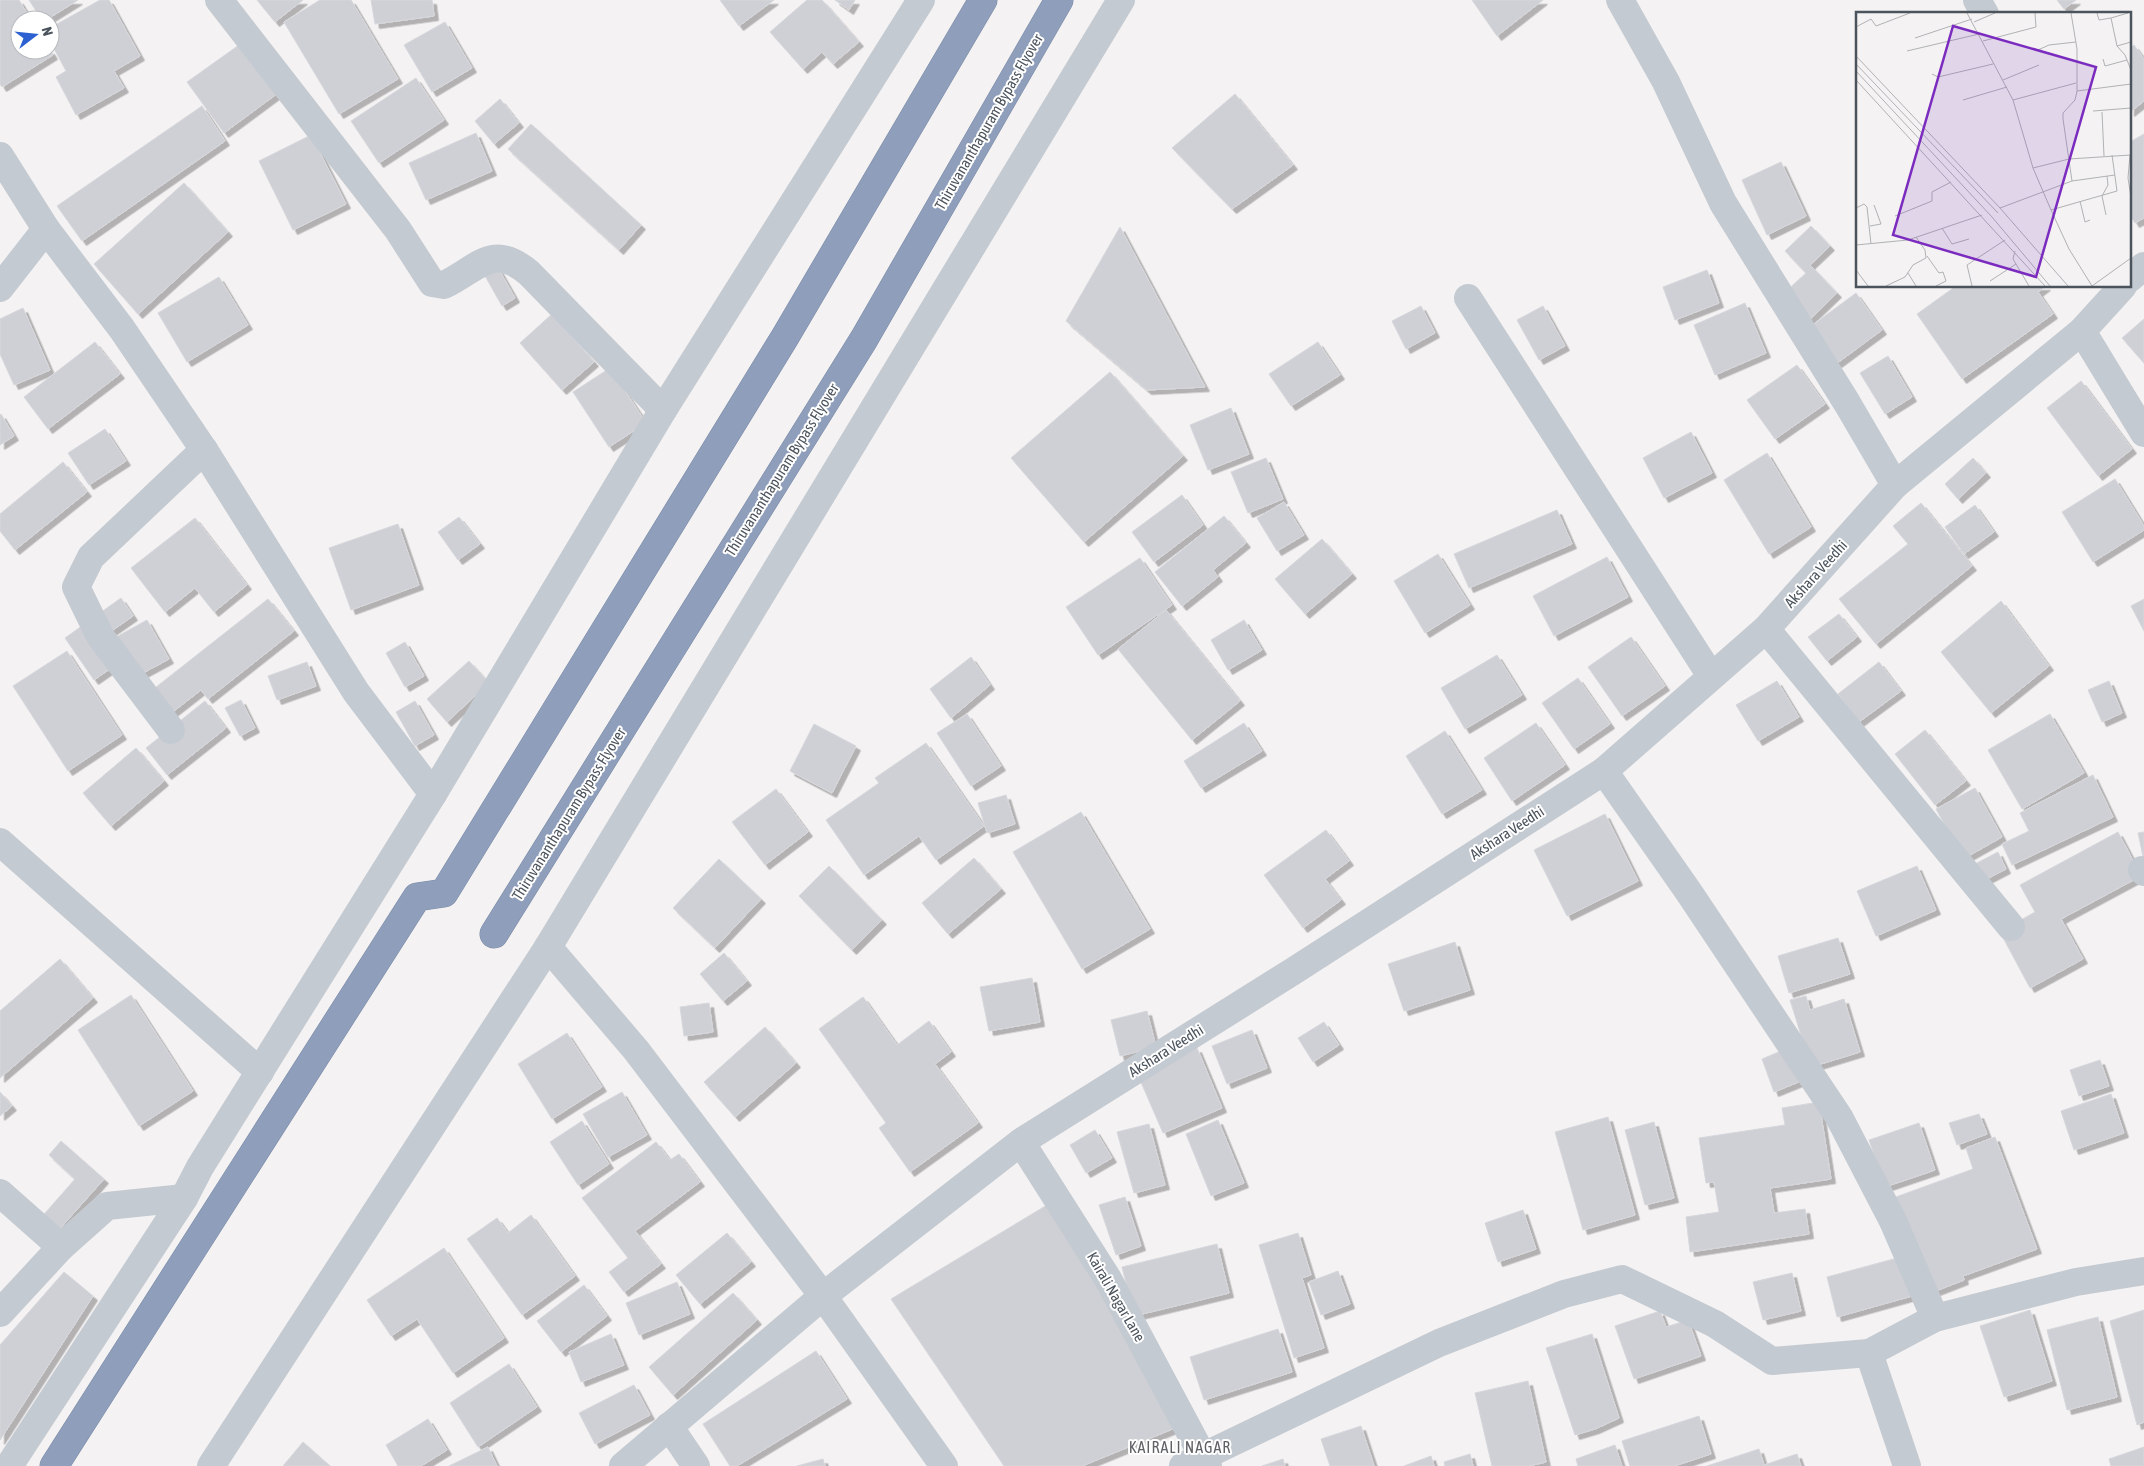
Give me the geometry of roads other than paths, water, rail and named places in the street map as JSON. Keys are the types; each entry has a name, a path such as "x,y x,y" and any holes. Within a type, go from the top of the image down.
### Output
{"highway":[{"path":"54,1466 417,897 444,893 786,337 984,0"},
{"name":"Thiruvananthapuram Bypass Flyover","path":"494,934 864,339 1059,0"}],"street":[{"path":"219,0 398,230 432,283 444,285 486,260 502,257 515,261 529,272 663,410"},
{"path":"9,1466 184,1198 200,1167 433,794 663,410 921,0"},
{"path":"211,1466 548,947 1121,0"},
{"path":"1620,0 1666,82 1723,203 1842,394 1895,486"},
{"path":"1977,0 1984,12"},
{"path":"0,156 46,229 122,328 204,450 356,692 433,794"},
{"path":"0,288 46,229"},
{"name":"Akshara Veedhi","path":"623,1466 823,1296 1021,1142 1292,972 1604,771 1766,629 1895,486 2082,331 2120,288"},
{"path":"1468,298 1711,676"},
{"path":"2082,331 2144,433"},
{"path":"171,730 100,636 76,587 91,557 204,450"},
{"path":"1766,629 2010,927"},
{"path":"1604,771 1688,891 1839,1117 1893,1221 1936,1318"},
{"path":"0,842 260,1072"},
{"path":"548,947 636,1050 823,1296 944,1466"},
{"name":"Kairali Nagar Lane","path":"1021,1142 1108,1279 1199,1463"},
{"path":"0,1193 61,1247"},
{"path":"0,1313 61,1247 107,1206 184,1198"},
{"path":"1199,1463 1439,1343 1564,1294 1622,1279 1715,1324 1772,1361 1869,1353 1936,1318 2076,1282 2144,1271"},
{"path":"1869,1353 1907,1466"},
{"path":"669,1426 696,1466"}],"district":[{"name":"KAIRALI NAGAR","path":"1180,1447"}]}
